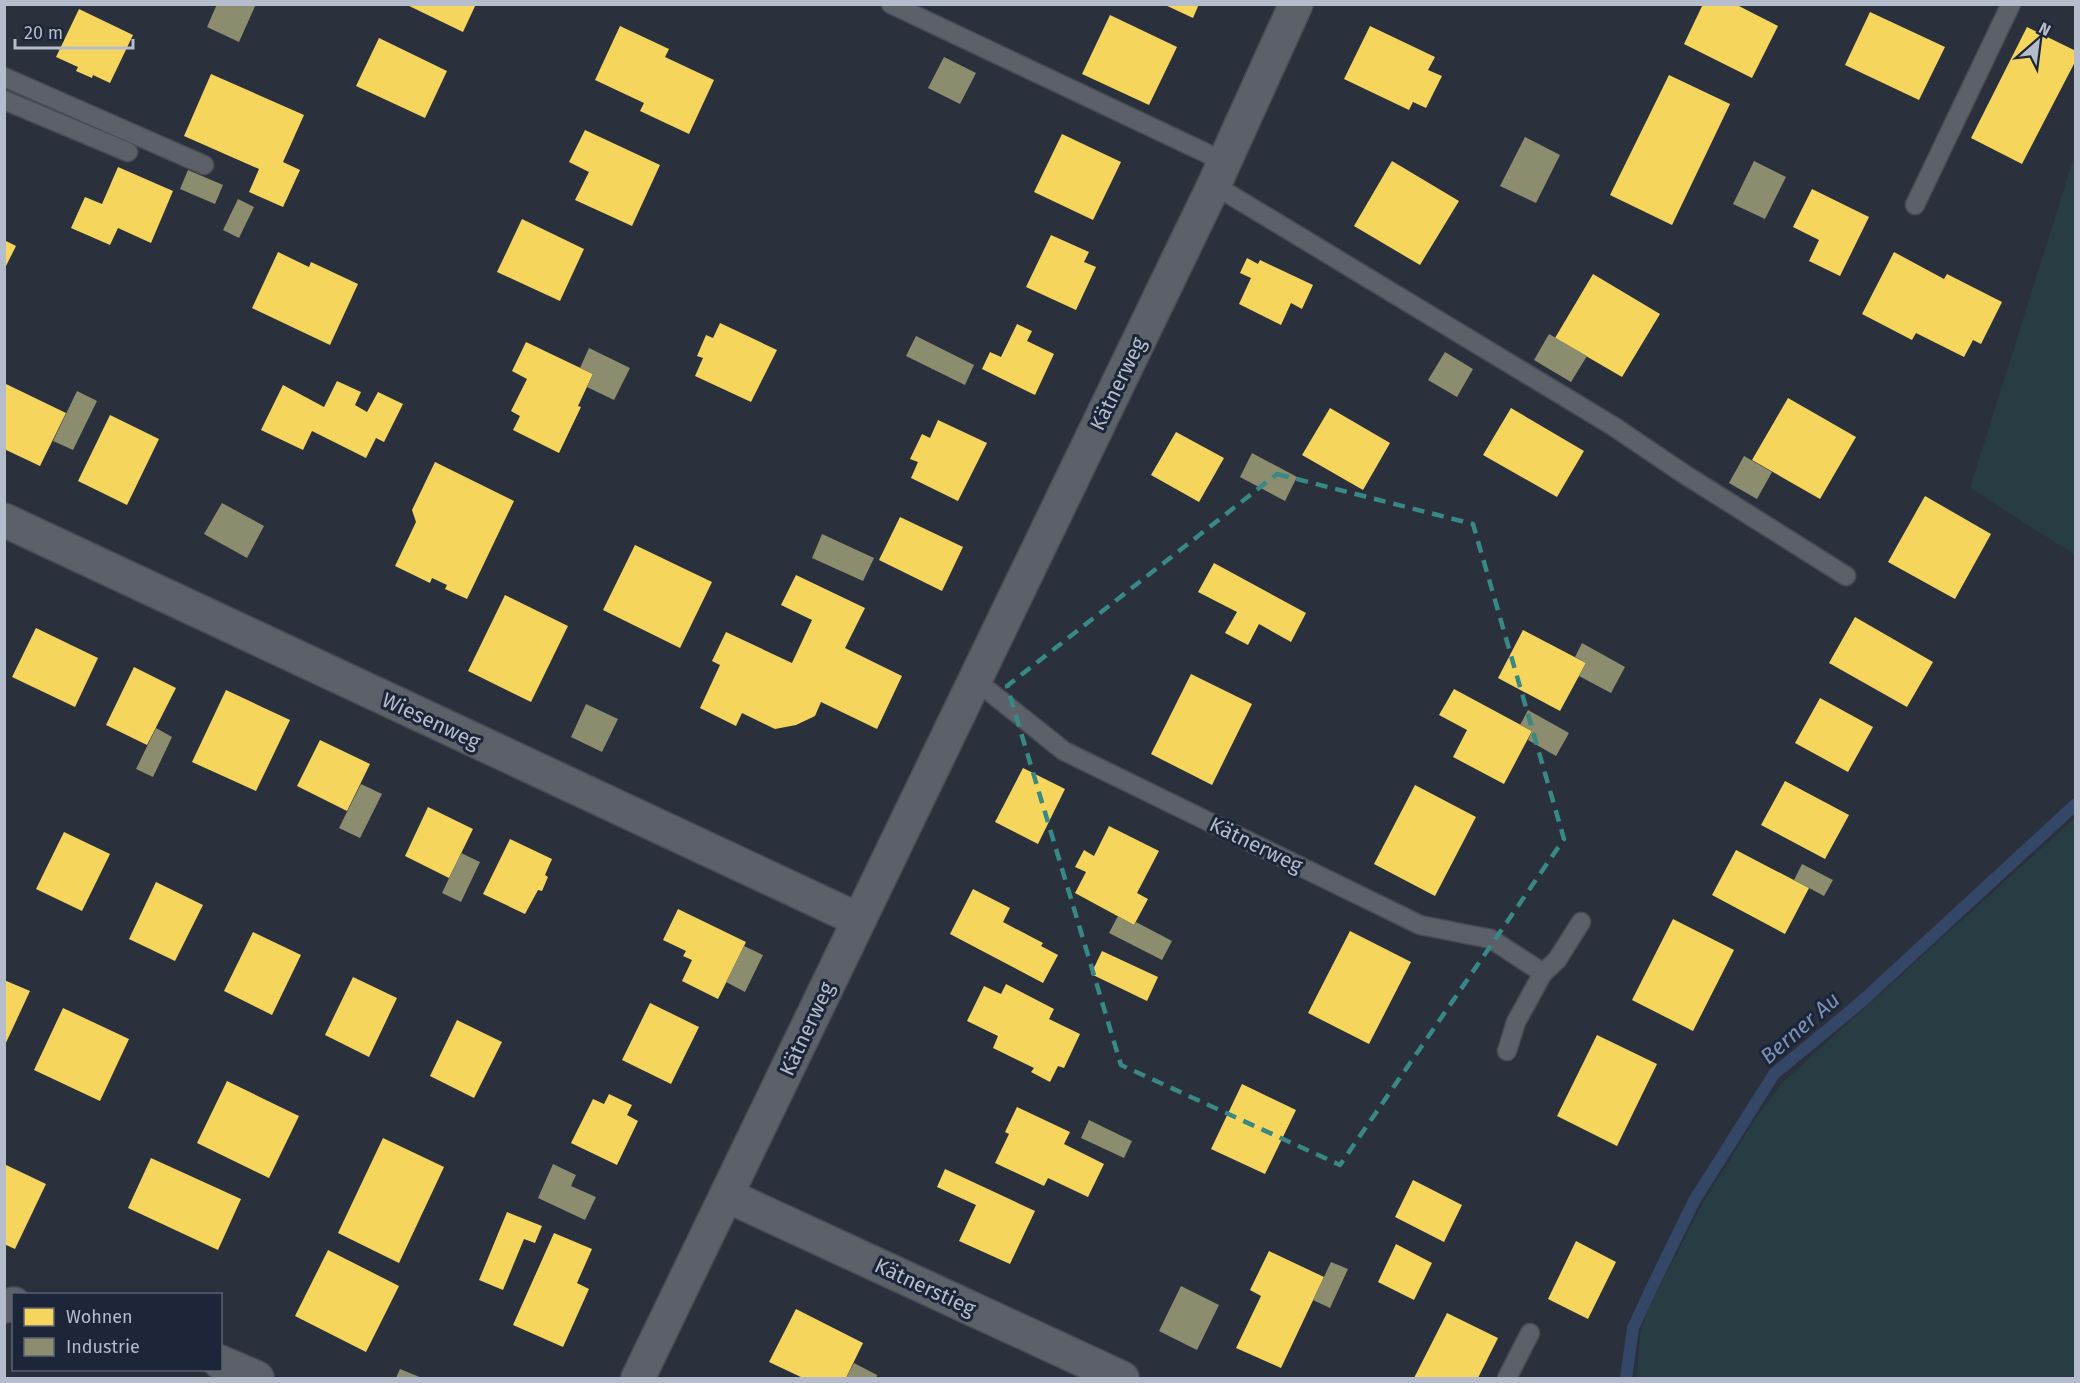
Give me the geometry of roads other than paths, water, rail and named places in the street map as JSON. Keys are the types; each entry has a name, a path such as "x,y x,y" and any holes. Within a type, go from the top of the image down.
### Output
{"street":[{"name":"Kätnerweg","path":"638,1378 728,1196 858,920 1219,173 1296,4"},
{"name":"Wiesenweg","path":"4,520 858,920"},
{"name":"Kätnerstieg","path":"728,1196 1122,1378"},
{"path":"222,1363 257,1378"}],"lane":[{"path":"891,4 1219,173 1846,576"},
{"path":"1915,205 2011,4"},
{"path":"4,77 204,165"},
{"path":"4,100 128,152"},
{"name":"Kätnerweg","path":"975,680 1064,751 1420,925 1491,939 1543,973"},
{"path":"1508,1050 1516,1022 1543,973 1557,960 1581,922"},
{"path":"1507,1378 1530,1333"}],"waterway":[{"name":"Berner Au","path":"1626,1378 1633,1328 1652,1287 1694,1201 1774,1074 1860,1003 2076,804"}]}
